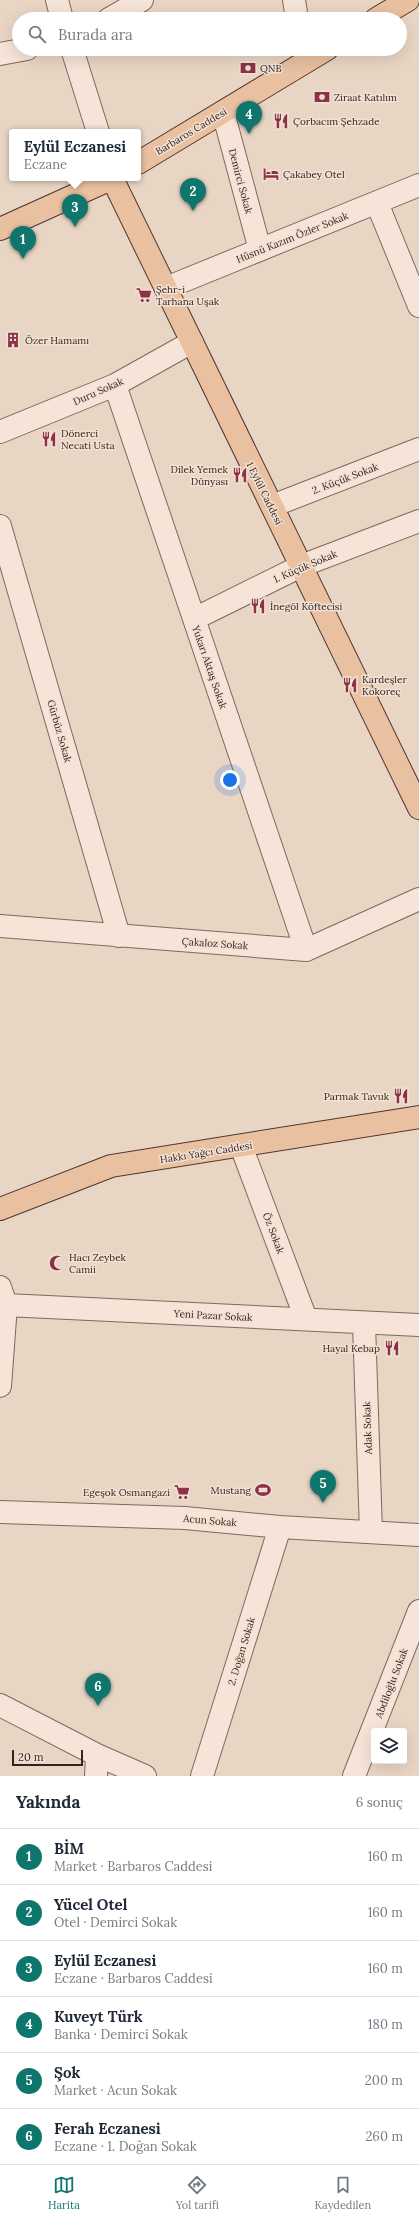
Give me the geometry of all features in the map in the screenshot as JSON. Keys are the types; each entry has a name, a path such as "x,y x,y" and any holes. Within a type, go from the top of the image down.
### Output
{"main road":[{"path":"388,12 408,0"},
{"name":"Barbaros Caddesi","path":"141,161 222,112 303,56"},
{"path":"0,229 106,181"},
{"name":"1 Eylül Caddesi","path":"114,181 419,808"},
{"name":"Hakkı Yağcı Caddesi","path":"0,1209 111,1166 419,1117"}],"street":[{"path":"57,0 60,12"},
{"path":"121,12 142,0"},
{"path":"294,0 296,12"},
{"path":"0,54 12,52"},
{"path":"74,56 97,129"},
{"name":"Demirci Sokak","path":"222,112 260,250"},
{"name":"Hüsnü Kazım Özler Sokak","path":"166,288 419,186"},
{"path":"377,203 419,306"},
{"name":"Duru Sokak","path":"0,432 115,384 192,342"},
{"name":"Yukarı Aktaş Sokak","path":"115,384 306,950"},
{"name":"2. Küçük Sokak","path":"272,506 419,449"},
{"name":"1. Küçük Sokak","path":"194,619 301,566 419,521"},
{"name":"Gürbüz Sokak","path":"0,526 119,936"},
{"name":"Çakaloz Sokak","path":"0,926 306,950 419,899"},
{"name":"Öz Sokak","path":"242,1146 306,1320"},
{"path":"0,1386 3,1296"},
{"name":"Yeni Pazar Sokak","path":"3,1296 306,1320 419,1326"},
{"name":"Adak Sokak","path":"364,1324 371,1532"},
{"name":"Acun Sokak","path":"0,1512 185,1518 280,1527 419,1534"},
{"name":"2. Doğan Sokak","path":"202,1776 280,1527"},
{"name":"Abdiloğlu Sokak","path":"354,1776 419,1611"},
{"path":"0,1705 97,1766 145,1776"}],"place":[{"name":"QNB","path":"248,68"},
{"name":"Ziraat Katılım","path":"322,97"},
{"name":"Çorbacım Şehzade","path":"281,121"},
{"name":"Kuveyt Türk","path":"249,134"},
{"name":"Çakabey Otel","path":"271,174"},
{"name":"Yücel Otel","path":"193,211"},
{"name":"Eylül Eczanesi","path":"75,227"},
{"name":"BİM","path":"23,259"},
{"name":"Şehr-i Tarhana Uşak","path":"144,295"},
{"name":"Özer Hamamı","path":"13,340"},
{"name":"Dönerci Necati Usta","path":"49,439"},
{"name":"Dilek Yemek Dünyası","path":"240,475"},
{"name":"İnegöl Köftecisi","path":"258,606"},
{"name":"Kardeşler Kokoreç","path":"350,685"},
{"name":"Parmak Tavuk","path":"401,1096"},
{"name":"Hacı Zeybek Camii","path":"57,1263"},
{"name":"Hayal Kebap","path":"392,1348"},
{"name":"Mustang","path":"263,1490"},
{"name":"Egeşok Osmangazi","path":"182,1492"},
{"name":"Şok","path":"323,1503"},
{"name":"Ferah Eczanesi","path":"98,1706"}]}
